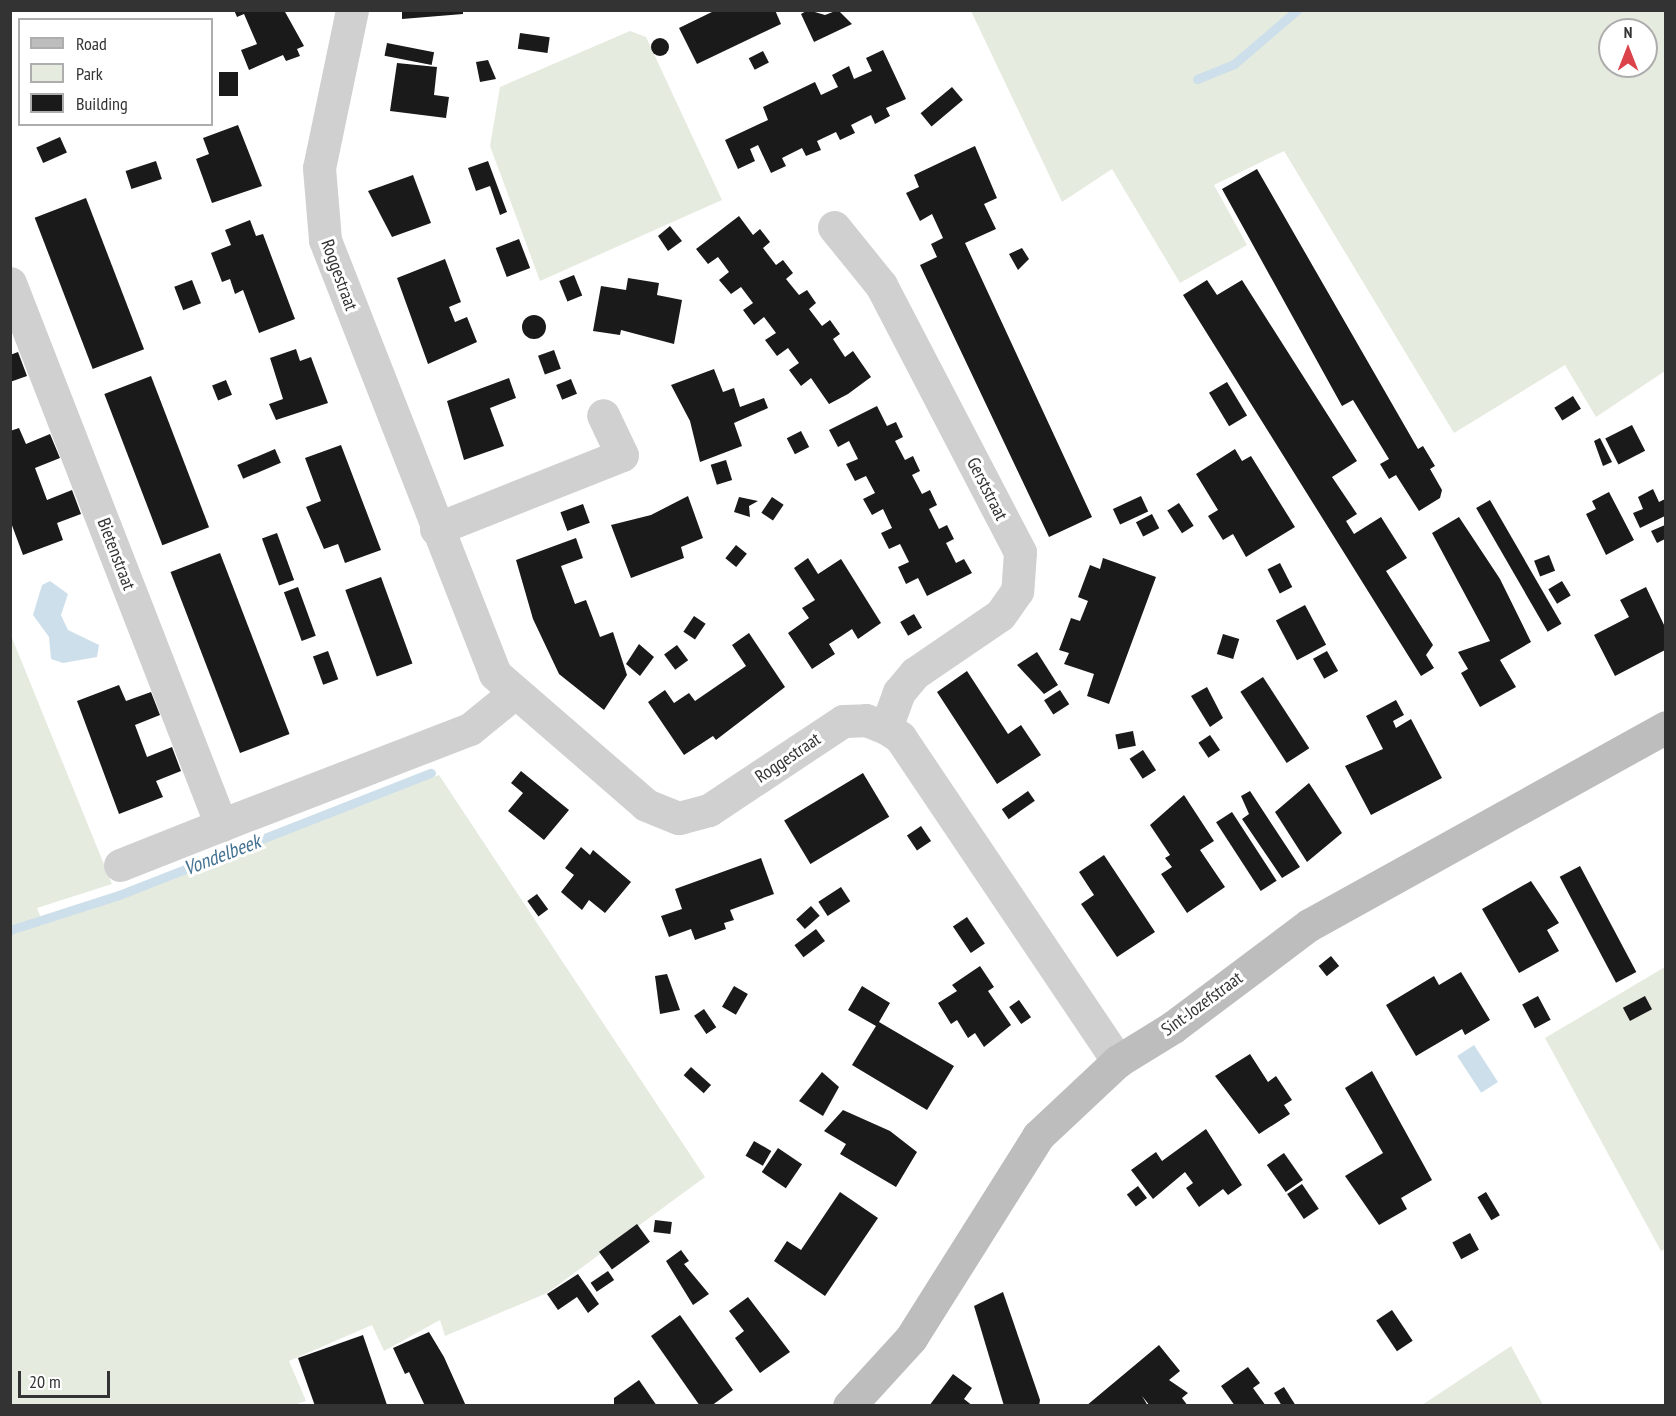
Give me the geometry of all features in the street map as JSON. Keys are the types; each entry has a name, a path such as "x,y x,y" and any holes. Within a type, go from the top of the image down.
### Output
{"street":[{"name":"Roggestraat","path":"352,10 319,168 325,240 478,641 495,675 646,805 679,818 709,810 843,721 886,728"},
{"name":"Gerststraat","path":"834,227 881,285 1020,552 1017,591 1000,615 915,674 899,692 886,728"},
{"name":"Bietenstraat","path":"10,283 221,825"},
{"path":"435,529 621,455 603,415"},
{"path":"120,865 470,729 514,693"},
{"name":"Sint-Jozefstraat","path":"849,1406 911,1338 1038,1136 1118,1061 1173,1027 1309,925 1665,727"},
{"path":"886,728 900,737 1118,1061"}],"green space":[{"path":"971,11 1665,11 1665,371 1596,417 1565,365 1454,433 1284,151 1214,185 1247,245 1180,283 1112,169 1062,202"},
{"path":"630,31 646,37 722,200 540,281 490,146 500,87"},
{"path":"10,633 112,884 37,908 42,921 439,775 705,1177 547,1293 445,1336 440,1320 384,1351 372,1325 289,1361 306,1401 293,1405 11,1405"},
{"path":"1665,967 1665,1249 1661,1251 1545,1038"},
{"path":"1511,1346 1543,1405 1422,1405"}],"water":[{"path":"50,581 68,594 61,615 68,630 99,645 97,657 63,663 51,659 49,637 33,615 42,585"},
{"path":"1474,1045 1498,1082 1481,1093 1457,1056"}],"building":[{"path":"234,10 284,10 304,46 297,49 300,56 286,61 283,55 249,70 241,50 257,44 244,14 237,17"},
{"path":"402,10 463,10 463,14 402,19"},
{"path":"716,10 775,10 781,24 697,64 679,28"},
{"path":"808,10 825,15 838,10 852,24 814,42 801,14"},
{"path":"520,33 550,37 547,53 518,49"},
{"path":"660,38 666,41 669,47 666,53 660,56 654,53 651,47 654,41"},
{"path":"387,43 434,52 432,65 385,56"},
{"path":"883,50 906,99 886,108 890,116 875,124 871,115 851,125 855,133 840,140 836,132 817,141 821,150 806,156 802,148 782,158 786,166 771,173 758,145 750,149 755,161 738,169 725,140 768,120 763,107 815,82 821,95 838,87 832,75 849,66 854,79 872,71 866,58"},
{"path":"763,51 769,63 755,70 749,58"},
{"path":"488,60 496,79 480,82 476,62"},
{"path":"397,63 437,67 434,95 449,97 446,118 390,111"},
{"path":"219,72 238,72 238,96 219,96"},
{"path":"952,87 963,100 932,126 921,113"},
{"path":"238,125 262,186 212,203 196,159 209,154 203,138"},
{"path":"60,137 67,153 43,163 36,148"},
{"path":"975,146 997,198 984,204 996,229 965,243 1092,517 1049,537 920,265 937,257 931,244 943,238 932,214 920,221 906,193 919,187 914,175"},
{"path":"156,161 162,179 131,189 126,171"},
{"path":"488,161 507,212 500,215 490,186 476,191 468,168"},
{"path":"1257,169 1418,449 1423,446 1435,466 1430,469 1442,490 1440,498 1419,511 1396,475 1389,479 1380,464 1389,459 1353,400 1342,406 1222,189"},
{"path":"413,175 431,223 392,237 368,191"},
{"path":"86,198 144,349 93,369 35,218"},
{"path":"739,216 753,235 760,229 770,242 763,248 776,265 783,260 793,273 786,279 799,295 807,290 816,303 809,309 822,326 830,320 840,334 833,339 845,357 853,351 871,377 848,394 829,404 811,378 801,386 789,370 799,363 788,348 777,356 765,340 776,333 764,317 754,325 743,310 753,303 741,287 731,294 719,280 729,272 718,257 708,264 696,249"},
{"path":"250,220 256,236 263,234 295,319 259,333 243,290 235,294 230,279 222,282 211,253 231,245 225,230"},
{"path":"670,226 682,241 668,251 658,236"},
{"path":"519,239 530,268 507,277 496,248"},
{"path":"1022,248 1029,259 1018,270 1009,254"},
{"path":"445,259 461,302 449,307 455,322 467,317 477,342 428,364 397,278"},
{"path":"574,275 582,295 567,301 559,281"},
{"path":"628,278 659,283 657,295 682,300 674,344 621,330 620,335 593,331 601,286 626,290"},
{"path":"192,280 201,303 183,310 174,287"},
{"path":"1207,280 1217,295 1242,280 1357,461 1332,477 1357,514 1346,521 1354,534 1381,517 1407,558 1386,571 1433,645 1426,655 1434,668 1421,676 1183,295"},
{"path":"534,315 539,316 545,322 545,332 539,338 534,339 529,338 523,332 522,327 523,322 529,316"},
{"path":"296,349 300,361 311,357 328,403 276,420 269,404 283,399 270,358"},
{"path":"554,350 561,369 545,375 538,356"},
{"path":"18,352 27,376 10,382 10,355"},
{"path":"714,369 723,392 734,388 740,407 764,398 768,408 734,423 742,446 700,462 690,421 671,385"},
{"path":"151,376 209,527 162,545 104,394"},
{"path":"509,378 516,398 490,408 504,446 464,460 447,401"},
{"path":"571,379 577,394 562,400 556,385"},
{"path":"226,380 232,395 218,400 212,386"},
{"path":"1227,382 1247,415 1229,426 1209,393"},
{"path":"1573,396 1581,409 1562,420 1554,408"},
{"path":"877,406 887,426 896,422 903,437 895,441 905,460 913,456 920,471 912,475 922,494 930,490 937,505 929,509 939,529 947,525 954,539 946,543 956,563 964,559 972,573 927,596 918,578 906,584 898,567 909,562 900,544 889,549 881,533 892,528 883,509 872,515 863,499 875,493 866,476 855,481 846,464 858,459 849,441 838,447 829,430"},
{"path":"1632,425 1645,451 1618,464 1605,439"},
{"path":"19,428 26,444 50,434 60,458 35,468 47,500 72,490 81,514 57,523 63,540 23,555 10,520 10,431"},
{"path":"801,431 809,447 795,454 787,438"},
{"path":"1600,438 1612,462 1603,466 1594,441"},
{"path":"341,445 381,550 345,563 338,544 324,549 306,507 321,501 305,458"},
{"path":"275,449 281,463 243,479 237,465"},
{"path":"1235,449 1242,461 1251,456 1295,527 1246,557 1233,534 1223,540 1208,516 1218,510 1196,474"},
{"path":"726,460 732,480 717,485 711,465"},
{"path":"1653,489 1659,502 1665,499 1665,516 1640,528 1633,513 1643,509 1638,497"},
{"path":"1609,492 1634,540 1606,555 1586,514 1596,509 1592,501"},
{"path":"688,496 703,538 681,547 684,558 631,578 611,525 651,515"},
{"path":"1141,496 1148,511 1120,525 1113,509"},
{"path":"739,497 758,501 749,506 750,517 734,512"},
{"path":"772,497 784,505 773,521 761,513"},
{"path":"1490,500 1562,624 1548,632 1476,508"},
{"path":"1179,503 1194,526 1182,533 1167,511"},
{"path":"583,504 590,523 567,531 560,512"},
{"path":"1152,514 1159,528 1143,536 1136,522"},
{"path":"1459,517 1500,579 1531,642 1500,660 1516,687 1480,707 1461,673 1468,669 1458,652 1490,641 1432,533"},
{"path":"1665,525 1665,539 1657,543 1651,531"},
{"path":"277,533 294,580 279,585 262,538"},
{"path":"576,538 583,558 561,566 575,604 586,600 600,637 613,632 627,675 604,710 559,674 533,619 516,560"},
{"path":"736,545 747,554 736,567 725,558"},
{"path":"220,553 290,734 240,753 171,572"},
{"path":"1549,555 1555,571 1540,577 1534,561"},
{"path":"808,558 818,574 841,559 881,623 858,639 852,629 829,644 835,654 812,669 788,633 809,618 802,608 815,600 794,568"},
{"path":"1103,558 1156,577 1109,704 1087,696 1094,674 1064,664 1069,653 1059,650 1071,618 1080,621 1088,601 1078,597 1090,565 1100,569"},
{"path":"1280,563 1292,587 1280,593 1268,569"},
{"path":"381,577 412,663 377,676 345,590"},
{"path":"1562,581 1571,596 1557,604 1548,589"},
{"path":"298,587 316,636 302,641 284,592"},
{"path":"1646,587 1665,627 1665,650 1615,676 1594,635 1629,617 1620,600"},
{"path":"1305,605 1326,645 1297,660 1276,620"},
{"path":"914,614 922,628 908,636 900,622"},
{"path":"694,616 706,624 695,640 683,632"},
{"path":"749,633 785,687 716,740 713,736 684,755 648,702 665,690 674,703 689,693 695,701 746,666 732,645"},
{"path":"1223,634 1239,639 1233,659 1217,654"},
{"path":"639,644 654,657 640,676 626,664"},
{"path":"677,645 688,660 675,670 664,654"},
{"path":"328,651 338,679 323,685 313,656"},
{"path":"1327,651 1338,671 1324,679 1313,659"},
{"path":"1037,652 1058,685 1044,694 1017,665"},
{"path":"967,671 1008,734 1021,725 1041,755 997,784 937,692"},
{"path":"1263,677 1309,748 1287,763 1240,692"},
{"path":"119,685 126,701 151,692 160,715 135,725 147,757 172,747 181,771 156,781 163,797 119,814 77,701"},
{"path":"1207,687 1223,718 1210,727 1191,696"},
{"path":"1060,690 1069,704 1053,715 1044,700"},
{"path":"1396,700 1404,715 1393,721 1396,728 1411,719 1442,778 1371,815 1345,766 1383,749 1366,716"},
{"path":"1133,731 1136,746 1118,749 1115,734"},
{"path":"1210,735 1220,750 1208,758 1198,743"},
{"path":"1143,750 1156,770 1143,779 1130,759"},
{"path":"521,771 569,810 544,840 508,811 523,793 511,783"},
{"path":"863,773 889,817 810,864 784,820"},
{"path":"1309,783 1342,833 1307,862 1275,812"},
{"path":"1028,791 1035,801 1009,819 1002,809"},
{"path":"1250,791 1300,867 1282,878 1242,819 1249,814 1241,796"},
{"path":"1184,795 1214,841 1200,850 1225,887 1187,913 1161,874 1172,867 1165,858 1170,855 1150,825"},
{"path":"1232,812 1277,881 1261,891 1216,822"},
{"path":"921,826 931,841 917,850 907,836"},
{"path":"581,847 590,855 593,850 631,882 605,913 589,900 582,910 561,892 574,875 565,868"},
{"path":"1104,855 1155,932 1117,957 1081,904 1094,895 1079,872"},
{"path":"761,858 774,894 730,910 734,920 724,923 726,929 695,940 691,929 669,937 661,916 682,909 675,889"},
{"path":"1580,866 1636,972 1616,983 1560,877"},
{"path":"1531,881 1559,923 1547,930 1559,951 1519,973 1482,909"},
{"path":"841,887 850,901 828,916 818,902"},
{"path":"537,894 548,909 538,916 527,901"},
{"path":"811,906 820,916 805,929 796,919"},
{"path":"967,917 985,944 971,953 953,927"},
{"path":"816,929 825,941 803,957 794,945"},
{"path":"1331,956 1339,966 1327,976 1319,966"},
{"path":"980,966 994,987 988,991 1011,1025 984,1047 975,1033 968,1038 957,1020 951,1024 938,1003 957,991 952,985"},
{"path":"1461,972 1490,1020 1465,1035 1462,1029 1416,1056 1386,1005 1434,976 1439,985"},
{"path":"667,974 680,1010 660,1014 655,976"},
{"path":"734,986 748,994 736,1015 722,1007"},
{"path":"862,986 890,1003 879,1022 954,1066 927,1110 852,1065 876,1026 848,1010"},
{"path":"1538,996 1551,1020 1535,1028 1522,1004"},
{"path":"1645,996 1652,1009 1630,1021 1623,1008"},
{"path":"1019,1000 1031,1017 1021,1024 1009,1007"},
{"path":"704,1009 716,1027 706,1034 694,1016"},
{"path":"1250,1054 1268,1082 1276,1076 1292,1100 1284,1105 1290,1114 1259,1134 1215,1076"},
{"path":"691,1067 711,1085 704,1093 684,1075"},
{"path":"1372,1071 1432,1180 1401,1198 1407,1209 1379,1225 1345,1176 1383,1153 1345,1088"},
{"path":"822,1072 839,1087 823,1116 799,1101"},
{"path":"843,1110 890,1131 917,1152 896,1187 840,1154 846,1144 824,1131"},
{"path":"1206,1129 1242,1185 1228,1195 1223,1189 1199,1207 1186,1188 1193,1183 1185,1172 1153,1199 1131,1170 1156,1152 1162,1161"},
{"path":"754,1141 771,1151 763,1166 746,1156"},
{"path":"778,1148 802,1164 786,1188 762,1172"},
{"path":"1284,1153 1303,1180 1286,1192 1267,1165"},
{"path":"1302,1184 1319,1209 1304,1219 1287,1194"},
{"path":"1138,1186 1147,1198 1136,1206 1127,1194"},
{"path":"840,1192 878,1218 825,1296 774,1261 787,1241 801,1250"},
{"path":"1486,1192 1500,1215 1491,1220 1477,1197"},
{"path":"655,1220 672,1222 670,1234 654,1232"},
{"path":"637,1224 650,1242 612,1269 599,1252"},
{"path":"1470,1233 1479,1250 1461,1259 1452,1242"},
{"path":"681,1250 689,1261 684,1264 709,1294 693,1305 666,1261"},
{"path":"608,1271 614,1280 597,1292 591,1283"},
{"path":"578,1274 599,1304 588,1313 577,1297 558,1310 547,1294"},
{"path":"1003,1292 1040,1400 1039,1406 1004,1406 974,1306"},
{"path":"748,1297 790,1352 760,1373 735,1338 744,1331 729,1311"},
{"path":"1392,1310 1413,1341 1397,1351 1376,1321"},
{"path":"680,1315 733,1390 711,1406 700,1406 651,1336"},
{"path":"429,1332 444,1357 466,1406 425,1406 409,1372 405,1374 393,1348"},
{"path":"363,1335 387,1405 315,1406 298,1358"},
{"path":"1159,1345 1180,1371 1169,1380 1188,1393 1182,1398 1188,1406 1150,1406 1142,1396 1148,1406 1086,1406"},
{"path":"1248,1367 1260,1383 1253,1388 1266,1406 1235,1406 1221,1386"},
{"path":"953,1374 972,1388 964,1399 973,1406 929,1406"},
{"path":"639,1380 657,1406 614,1406 614,1398"},
{"path":"1284,1387 1296,1406 1282,1406 1274,1393"}],"waterway":[{"name":"Vondelbeek","path":"1197,79 1234,64 1297,10"},
{"name":"Vondelbeek","path":"10,930 119,895 431,773"}]}
